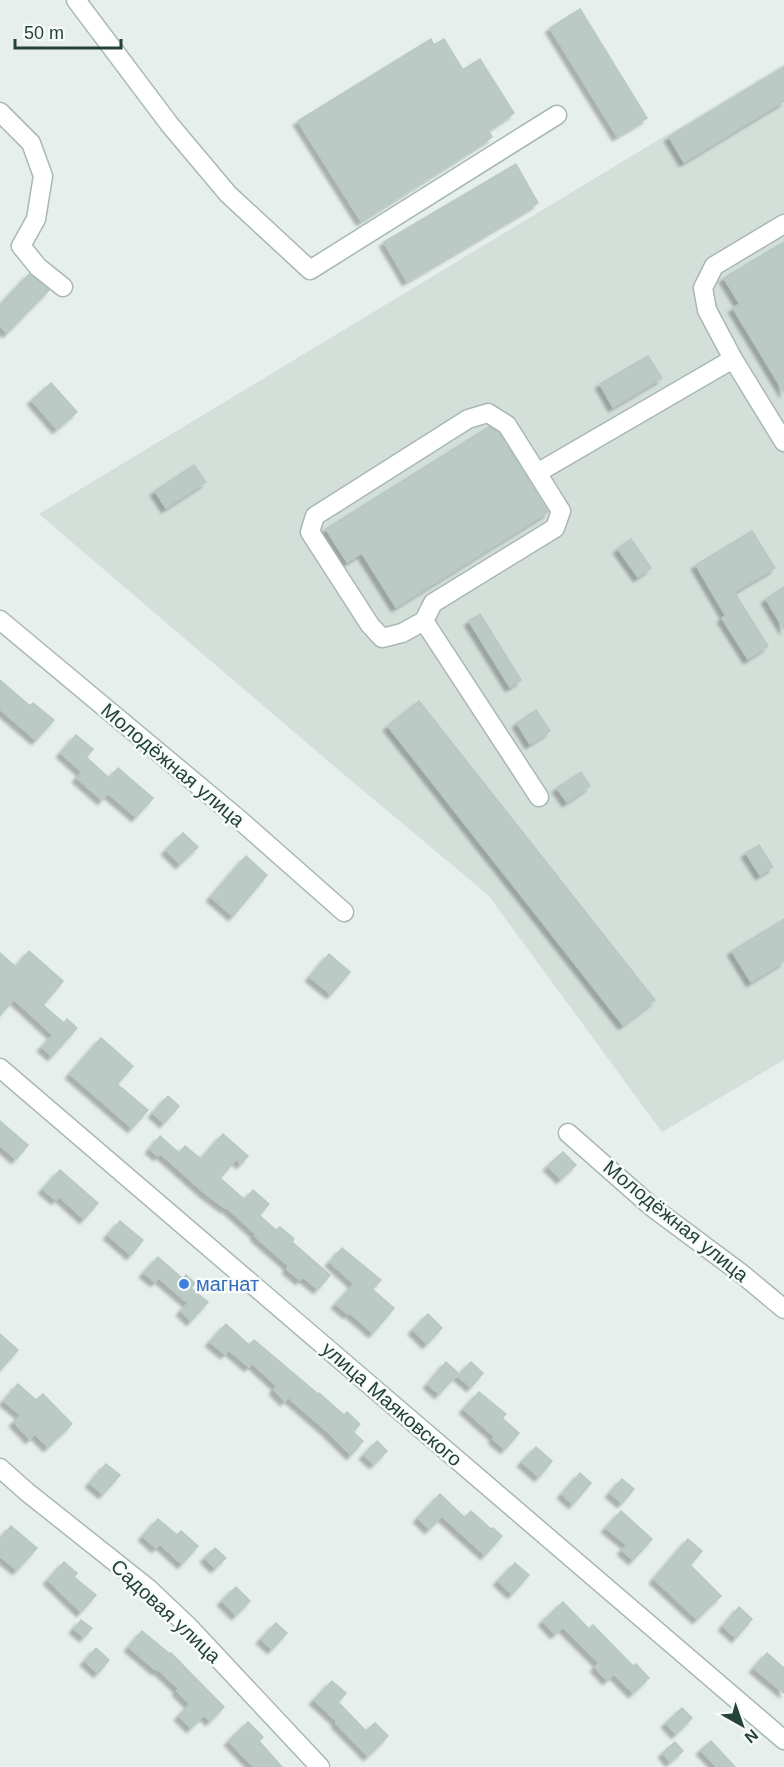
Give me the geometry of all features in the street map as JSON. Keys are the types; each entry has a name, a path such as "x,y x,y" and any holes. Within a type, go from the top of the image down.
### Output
{"street":[{"path":"76,0 170,125 228,194 310,270 557,115"},
{"path":"0,112 31,143 43,176 36,219 21,246 38,267 63,287"},
{"path":"784,224 714,266 703,288 708,310 734,359 784,442"},
{"path":"537,473 734,359"},
{"path":"488,413 507,425 561,511 555,528 433,603 424,621 402,633 382,638 370,625 310,532 315,516 468,419 488,413"},
{"name":"Молодёжная улица","path":"0,620 241,821 344,912"},
{"path":"424,621 539,797"},
{"name":"улица Маяковского","path":"0,1068 784,1740"},
{"name":"Молодёжная улица","path":"568,1133 652,1207 742,1274 784,1310"},
{"name":"Садовая улица","path":"0,1468 149,1589 188,1625 320,1767"}],"shaded area":[{"path":"784,64 784,1060 662,1132 488,895 39,514"}],"building":[{"path":"580,9 647,118 617,136 550,28"},
{"path":"431,39 434,45 444,39 463,70 480,59 514,113 488,130 492,137 361,221 298,121"},
{"path":"784,67 784,101 684,162 669,137"},
{"path":"516,164 538,203 407,281 384,242"},
{"path":"784,242 784,392 733,308 740,304 724,278"},
{"path":"29,274 49,290 7,333 0,326 0,305"},
{"path":"648,356 662,378 613,407 600,384"},
{"path":"51,383 77,412 57,429 32,400"},
{"path":"489,427 499,433 548,512 396,607 362,553 347,562 326,529"},
{"path":"194,465 206,482 166,508 155,491"},
{"path":"752,531 775,568 734,592 768,646 748,659 722,618 726,616 696,565"},
{"path":"631,539 651,568 638,577 618,549"},
{"path":"784,587 784,629 766,599"},
{"path":"480,614 521,680 510,687 469,621"},
{"path":"0,680 30,706 33,703 54,720 36,740 0,709"},
{"path":"419,701 655,1000 623,1025 388,726"},
{"path":"536,710 550,731 530,744 517,723"},
{"path":"76,735 93,749 86,757 109,778 118,768 153,798 136,817 108,793 102,800 77,778 82,772 61,753"},
{"path":"581,772 590,786 567,802 557,788"},
{"path":"183,833 198,847 180,864 166,850"},
{"path":"759,845 773,867 760,875 746,853"},
{"path":"246,856 267,875 233,916 211,897"},
{"path":"784,919 784,961 751,982 732,951"},
{"path":"29,951 63,981 43,1005 64,1023 67,1019 77,1028 52,1056 42,1047 53,1035 14,999 0,1015 0,953 16,967"},
{"path":"329,954 350,972 331,994 310,977"},
{"path":"101,1038 133,1066 117,1084 148,1110 132,1128 70,1074"},
{"path":"168,1096 179,1106 164,1123 153,1113"},
{"path":"0,1121 28,1145 16,1159 0,1145"},
{"path":"223,1134 248,1156 241,1164 236,1159 220,1178 245,1200 253,1190 269,1204 259,1215 276,1230 280,1227 294,1239 292,1242 330,1275 318,1289 303,1277 300,1280 287,1269 289,1266 226,1207 206,1194 160,1153 158,1156 150,1149 160,1136 179,1153 185,1146 201,1159"},
{"path":"563,1152 576,1165 561,1179 548,1166"},
{"path":"60,1170 98,1203 84,1219 59,1196 56,1200 43,1189"},
{"path":"120,1221 143,1240 131,1255 108,1235"},
{"path":"342,1248 381,1280 372,1289 394,1308 373,1333 336,1304 354,1284 330,1262"},
{"path":"158,1257 183,1279 186,1275 195,1283 191,1288 208,1302 191,1321 181,1311 188,1303 159,1278 155,1282 144,1273"},
{"path":"428,1314 442,1328 427,1344 413,1330"},
{"path":"226,1324 249,1345 254,1340 344,1415 347,1412 360,1424 353,1432 363,1441 351,1455 288,1397 285,1401 274,1390 277,1386 252,1363 249,1367 229,1350 225,1354 210,1342"},
{"path":"0,1334 18,1350 0,1370"},
{"path":"446,1362 458,1373 439,1394 428,1384"},
{"path":"471,1362 483,1373 471,1387 458,1376"},
{"path":"18,1384 36,1400 43,1394 72,1424 48,1447 35,1434 30,1439 14,1422 21,1415 4,1401"},
{"path":"479,1392 506,1414 502,1418 519,1433 505,1449 464,1409"},
{"path":"377,1441 387,1451 374,1464 364,1455"},
{"path":"536,1447 552,1461 539,1477 522,1462"},
{"path":"106,1464 120,1475 103,1494 90,1483"},
{"path":"580,1473 591,1483 573,1504 562,1494"},
{"path":"622,1479 634,1489 622,1503 610,1493"},
{"path":"440,1494 465,1518 471,1511 502,1536 485,1555 442,1516 429,1529 418,1518"},
{"path":"621,1511 652,1539 633,1560 622,1550 627,1545 606,1528"},
{"path":"158,1519 177,1535 181,1531 198,1546 182,1564 160,1544 156,1548 143,1536"},
{"path":"11,1526 37,1548 17,1570 0,1556 0,1539"},
{"path":"688,1539 702,1551 690,1565 721,1596 697,1619 654,1579"},
{"path":"215,1548 226,1558 215,1568 205,1558"},
{"path":"64,1562 77,1573 74,1577 96,1595 81,1612 48,1580"},
{"path":"515,1563 529,1575 512,1594 498,1581"},
{"path":"236,1587 250,1601 236,1615 222,1601"},
{"path":"563,1602 589,1629 593,1625 633,1666 636,1664 649,1678 633,1693 614,1674 607,1680 595,1667 599,1663 563,1627 555,1634 543,1621"},
{"path":"739,1607 752,1619 736,1638 723,1626"},
{"path":"81,1620 92,1628 84,1637 74,1629"},
{"path":"276,1623 287,1633 272,1649 261,1639"},
{"path":"142,1631 171,1653 224,1707 210,1721 204,1715 191,1728 179,1716 190,1704 177,1691 179,1689 158,1669 156,1670 129,1647"},
{"path":"96,1648 109,1660 98,1673 85,1661"},
{"path":"767,1653 784,1668 784,1693 754,1668"},
{"path":"332,1681 346,1693 338,1702 366,1731 375,1723 388,1736 368,1756 336,1723 337,1721 314,1700"},
{"path":"682,1708 692,1718 676,1734 666,1723"},
{"path":"248,1722 263,1737 259,1741 282,1767 254,1767 229,1741"},
{"path":"711,1741 735,1767 717,1767 701,1750"},
{"path":"675,1742 683,1751 670,1762 663,1753"}],"place":[{"name":"магнат","path":"184,1284"}]}
